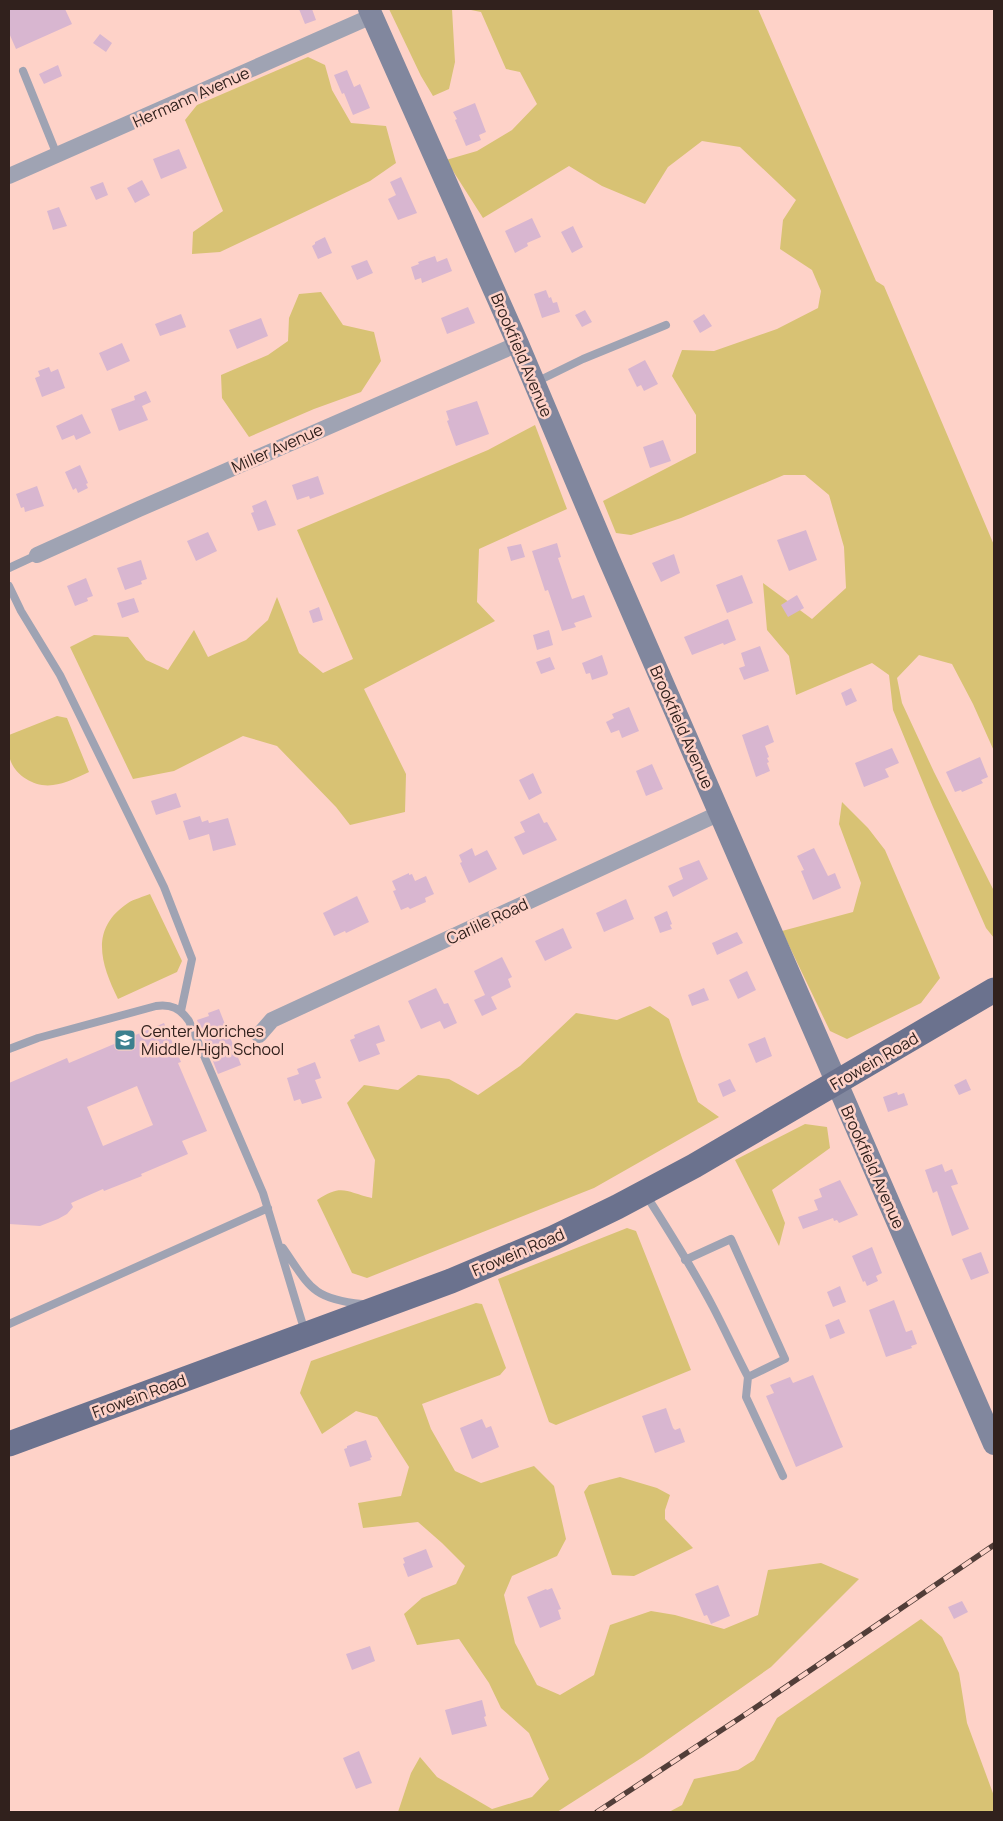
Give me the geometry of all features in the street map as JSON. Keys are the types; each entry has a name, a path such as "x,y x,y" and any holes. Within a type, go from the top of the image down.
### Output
{"main road":[{"name":"Brookfield Avenue","path":"371,12 518,344 994,1444"},
{"name":"Frowein Road","path":"9,1444 451,1281 525,1250 645,1193 708,1159 994,990"}],"street":[{"name":"Hermann Avenue","path":"9,176 144,118 371,12"},
{"name":"Miller Avenue","path":"38,555 138,508 518,344"},
{"name":"Carlile Road","path":"259,1035 272,1020 720,813"}],"lane":[{"path":"23,71 57,155"},
{"path":"534,383 583,359 666,325"},
{"path":"9,568 38,555"},
{"path":"9,586 20,611 60,675 164,887 192,959 182,1011"},
{"path":"9,1050 42,1036 156,1006 170,1006 182,1011 189,1021 263,1193 306,1334"},
{"path":"645,1193 713,1306 748,1377 746,1397 783,1476"},
{"path":"9,1324 268,1208"},
{"path":"685,1260 731,1239 786,1359 748,1377"},
{"path":"278,1242 308,1283 318,1293 334,1300 382,1306"}],"shaded area":[{"path":"389,9 452,9 455,62 449,89 433,96 421,76"},
{"path":"466,9 758,9 876,281 884,286 994,545 994,751 973,704 952,664 919,655 897,678 902,703 934,772 994,891 994,938 986,928 893,710 889,675 872,663 796,695 789,656 767,630 763,583 812,619 846,588 844,547 829,495 805,475 784,475 681,518 631,535 616,533 603,501 696,453 696,415 672,376 682,350 714,351 777,329 818,308 821,291 812,270 780,249 783,220 796,200 740,147 702,141 668,167 645,204 602,186 569,166 483,218 446,160 477,151 512,130 537,104 520,72 506,69 481,12"},
{"path":"308,57 325,65 332,90 351,123 386,126 396,163 370,181 220,252 192,254 193,232 223,211 185,120 197,105"},
{"path":"321,292 343,325 374,332 381,361 361,392 314,409 249,437 222,398 221,375 268,355 288,341 289,318 299,294"},
{"path":"535,425 567,509 479,549 477,602 495,621 364,689 406,774 405,812 350,825 336,807 277,746 243,736 174,771 133,779 70,647 94,635 128,637 146,660 168,670 194,630 208,657 246,640 268,620 277,597 299,653 323,673 353,659 297,530 488,450"},
{"path":"57,716 67,718 89,772 53,785 32,782 19,774 11,762 9,735"},
{"path":"842,802 868,828 885,850 940,978 921,1003 847,1039 830,1031 782,931 853,912 861,883 839,824"},
{"path":"150,894 182,961 177,972 118,999 103,960 103,936 108,924 116,913 130,902"},
{"path":"650,1006 669,1019 698,1102 719,1117 594,1188 367,1278 352,1273 317,1200 339,1190 372,1198 375,1160 347,1103 364,1085 398,1090 418,1075 449,1079 478,1095 520,1066 576,1013 617,1020"},
{"path":"805,1124 827,1127 830,1148 772,1190 785,1223 779,1246 735,1160"},
{"path":"627,1228 636,1231 691,1370 556,1425 549,1422 498,1279"},
{"path":"476,1303 482,1304 506,1368 500,1375 422,1404 431,1429 455,1471 481,1483 534,1466 554,1486 566,1539 557,1556 512,1576 504,1595 515,1643 537,1685 560,1695 594,1675 610,1625 651,1611 675,1615 724,1629 758,1615 768,1570 821,1563 859,1579 771,1667 643,1757 557,1812 398,1812 411,1773 420,1757 437,1777 492,1809 532,1797 549,1779 529,1733 501,1708 489,1683 459,1639 417,1645 404,1614 422,1598 456,1584 465,1566 418,1522 363,1528 358,1503 401,1496 409,1467 377,1417 356,1411 322,1434 300,1393 311,1361"},
{"path":"620,1477 657,1488 670,1495 665,1510 665,1519 693,1548 634,1576 612,1575 584,1492 589,1485"},
{"path":"921,1619 942,1637 959,1673 967,1723 994,1796 994,1812 669,1812 682,1805 694,1779 738,1770 754,1760 777,1718"}],"building":[{"path":"9,9 65,9 72,24 16,49 9,33"},
{"path":"299,9 312,9 316,20 305,24"},
{"path":"100,34 112,43 106,52 93,43"},
{"path":"58,65 62,76 44,84 39,74"},
{"path":"347,70 354,87 360,84 370,108 353,115 334,75"},
{"path":"475,103 486,132 479,135 481,140 466,146 453,112"},
{"path":"179,149 187,168 161,179 153,159"},
{"path":"401,177 417,213 398,220 388,199 396,195 390,182"},
{"path":"142,180 150,195 135,203 127,188"},
{"path":"103,182 108,195 96,200 90,187"},
{"path":"59,207 67,226 53,230 47,211"},
{"path":"532,218 541,237 527,243 528,246 515,253 505,231"},
{"path":"573,226 583,247 572,253 561,232"},
{"path":"325,237 332,253 318,259 312,246 315,242"},
{"path":"435,256 437,262 447,258 452,271 422,283 421,278 415,280 411,267 419,264 418,262"},
{"path":"367,260 373,273 357,280 351,266"},
{"path":"546,290 553,303 557,302 560,312 542,318 534,294"},
{"path":"468,307 475,323 447,334 441,318"},
{"path":"585,310 592,322 582,327 575,315"},
{"path":"181,314 186,327 160,336 155,324"},
{"path":"704,314 712,326 700,333 693,321"},
{"path":"261,318 268,336 237,349 229,330"},
{"path":"122,343 130,361 107,371 99,353"},
{"path":"645,360 658,384 644,391 641,385 637,387 628,369"},
{"path":"49,367 51,372 58,369 65,388 42,397 35,378 40,376 38,371"},
{"path":"146,391 151,402 142,406 148,420 119,431 111,409 135,400 134,396"},
{"path":"477,401 489,434 456,446 447,421 449,420 446,411"},
{"path":"82,414 91,433 76,440 74,435 62,440 56,426"},
{"path":"663,440 671,461 650,468 643,447"},
{"path":"80,465 88,483 86,484 88,488 78,493 76,488 73,490 65,472"},
{"path":"318,476 324,494 310,499 309,496 297,500 292,485"},
{"path":"37,486 44,506 25,512 24,507 21,508 16,494"},
{"path":"266,500 276,525 258,531 251,513 254,512 252,506"},
{"path":"806,530 817,560 789,571 777,540"},
{"path":"208,532 217,551 196,561 187,541"},
{"path":"557,543 561,557 558,558 572,599 584,595 592,617 574,623 576,627 562,631 548,590 545,591 532,551"},
{"path":"521,544 525,557 511,561 507,547"},
{"path":"674,554 680,573 661,582 652,563"},
{"path":"141,560 147,579 141,581 142,584 125,590 117,568"},
{"path":"742,575 753,603 727,613 716,585"},
{"path":"86,578 93,596 87,598 88,601 75,606 67,586"},
{"path":"797,595 804,608 788,617 781,605"},
{"path":"134,598 139,612 122,618 117,603"},
{"path":"319,607 323,620 313,623 309,611"},
{"path":"728,619 736,640 692,655 684,637"},
{"path":"549,630 553,645 537,650 533,635"},
{"path":"760,646 769,671 744,680 739,668 745,666 741,653"},
{"path":"602,655 608,673 592,680 590,673 586,674 582,663"},
{"path":"550,657 555,669 541,674 536,662"},
{"path":"851,688 857,701 846,706 841,693"},
{"path":"629,707 639,731 622,738 619,730 611,733 606,722 614,718 612,714"},
{"path":"768,725 774,742 765,746 769,757 767,758 769,762 767,763 770,771 756,777 742,735"},
{"path":"892,748 899,763 885,769 889,777 864,787 855,763"},
{"path":"980,757 988,777 981,780 983,783 962,792 961,790 955,792 946,772"},
{"path":"652,764 663,789 646,796 636,771"},
{"path":"533,773 542,793 529,800 519,780"},
{"path":"176,793 181,807 156,815 151,801"},
{"path":"539,813 544,823 547,822 557,840 523,855 514,837 525,832 520,822"},
{"path":"200,816 202,822 208,820 209,823 228,818 236,845 213,851 209,834 189,840 183,821"},
{"path":"472,848 475,856 487,850 497,869 469,883 460,863 462,862 459,855"},
{"path":"814,848 828,876 835,873 841,888 813,900 801,871 804,870 797,856"},
{"path":"699,860 708,879 673,897 668,886 683,879 679,868"},
{"path":"409,873 409,875 412,874 415,881 426,876 434,894 425,898 426,902 410,909 408,907 401,910 393,891 396,890 392,881"},
{"path":"357,896 369,922 346,933 345,931 334,936 323,913"},
{"path":"626,899 634,919 604,932 596,913"},
{"path":"667,911 672,929 660,933 654,917"},
{"path":"563,928 572,948 545,961 535,941"},
{"path":"737,932 743,943 717,955 712,943"},
{"path":"502,957 512,977 508,979 511,987 491,997 497,1009 482,1016 474,1000 485,995 474,971"},
{"path":"747,971 756,990 738,999 729,980"},
{"path":"436,988 444,1004 448,1003 457,1023 444,1029 440,1021 421,1029 408,1001"},
{"path":"704,988 709,1000 692,1006 688,995"},
{"path":"219,1009 241,1065 218,1074 197,1020 209,1016 208,1013"},
{"path":"164,1023 181,1062 178,1063 207,1131 182,1141 188,1154 141,1174 142,1176 104,1191 103,1189 71,1203 73,1207 67,1214 58,1219 40,1226 9,1224 9,1083 67,1058 69,1063","holes":["137,1086 153,1125 103,1146 87,1107"]},
{"path":"379,1025 385,1041 376,1044 380,1054 359,1062 350,1040 355,1038 354,1035"},
{"path":"765,1037 772,1056 756,1063 748,1044"},
{"path":"315,1062 321,1078 315,1080 322,1098 302,1104 300,1099 294,1101 287,1078 299,1074 297,1069"},
{"path":"730,1079 736,1091 723,1097 718,1084"},
{"path":"966,1079 971,1090 959,1095 954,1085"},
{"path":"897,1092 898,1095 904,1093 908,1105 888,1112 883,1097"},
{"path":"942,1164 945,1172 952,1169 958,1184 951,1186 969,1229 952,1236 937,1191 933,1193 925,1170"},
{"path":"840,1180 858,1215 839,1223 837,1220 834,1221 833,1218 803,1229 798,1217 818,1210 814,1200 822,1197 819,1189"},
{"path":"872,1247 882,1273 876,1276 878,1281 867,1286 865,1281 863,1282 852,1256"},
{"path":"981,1252 989,1273 971,1280 962,1259"},
{"path":"840,1286 846,1302 833,1307 827,1292"},
{"path":"894,1300 906,1332 912,1330 917,1344 911,1346 912,1348 886,1357 869,1310"},
{"path":"839,1319 845,1333 830,1339 825,1325"},
{"path":"813,1375 843,1447 796,1467 766,1396 774,1393 770,1385 790,1377 793,1383"},
{"path":"666,1408 673,1428 675,1430 680,1428 685,1442 655,1453 642,1416"},
{"path":"482,1419 486,1428 491,1426 499,1447 472,1459 460,1428"},
{"path":"366,1440 372,1457 370,1458 371,1460 350,1467 344,1449 347,1446"},
{"path":"426,1549 433,1567 408,1577 403,1564 405,1563 403,1558"},
{"path":"718,1585 730,1616 711,1624 707,1615 704,1616 695,1594"},
{"path":"552,1588 561,1609 558,1610 561,1619 540,1628 527,1597"},
{"path":"962,1601 968,1612 954,1619 948,1607"},
{"path":"370,1646 375,1661 352,1670 346,1654"},
{"path":"482,1700 487,1726 452,1735 445,1710"},
{"path":"359,1751 372,1783 356,1789 343,1758"}],"railway":[{"path":"597,1812 749,1712 994,1545"}],"place":[{"name":"Center Moriches Middle/High School","path":"125,1040"}]}
